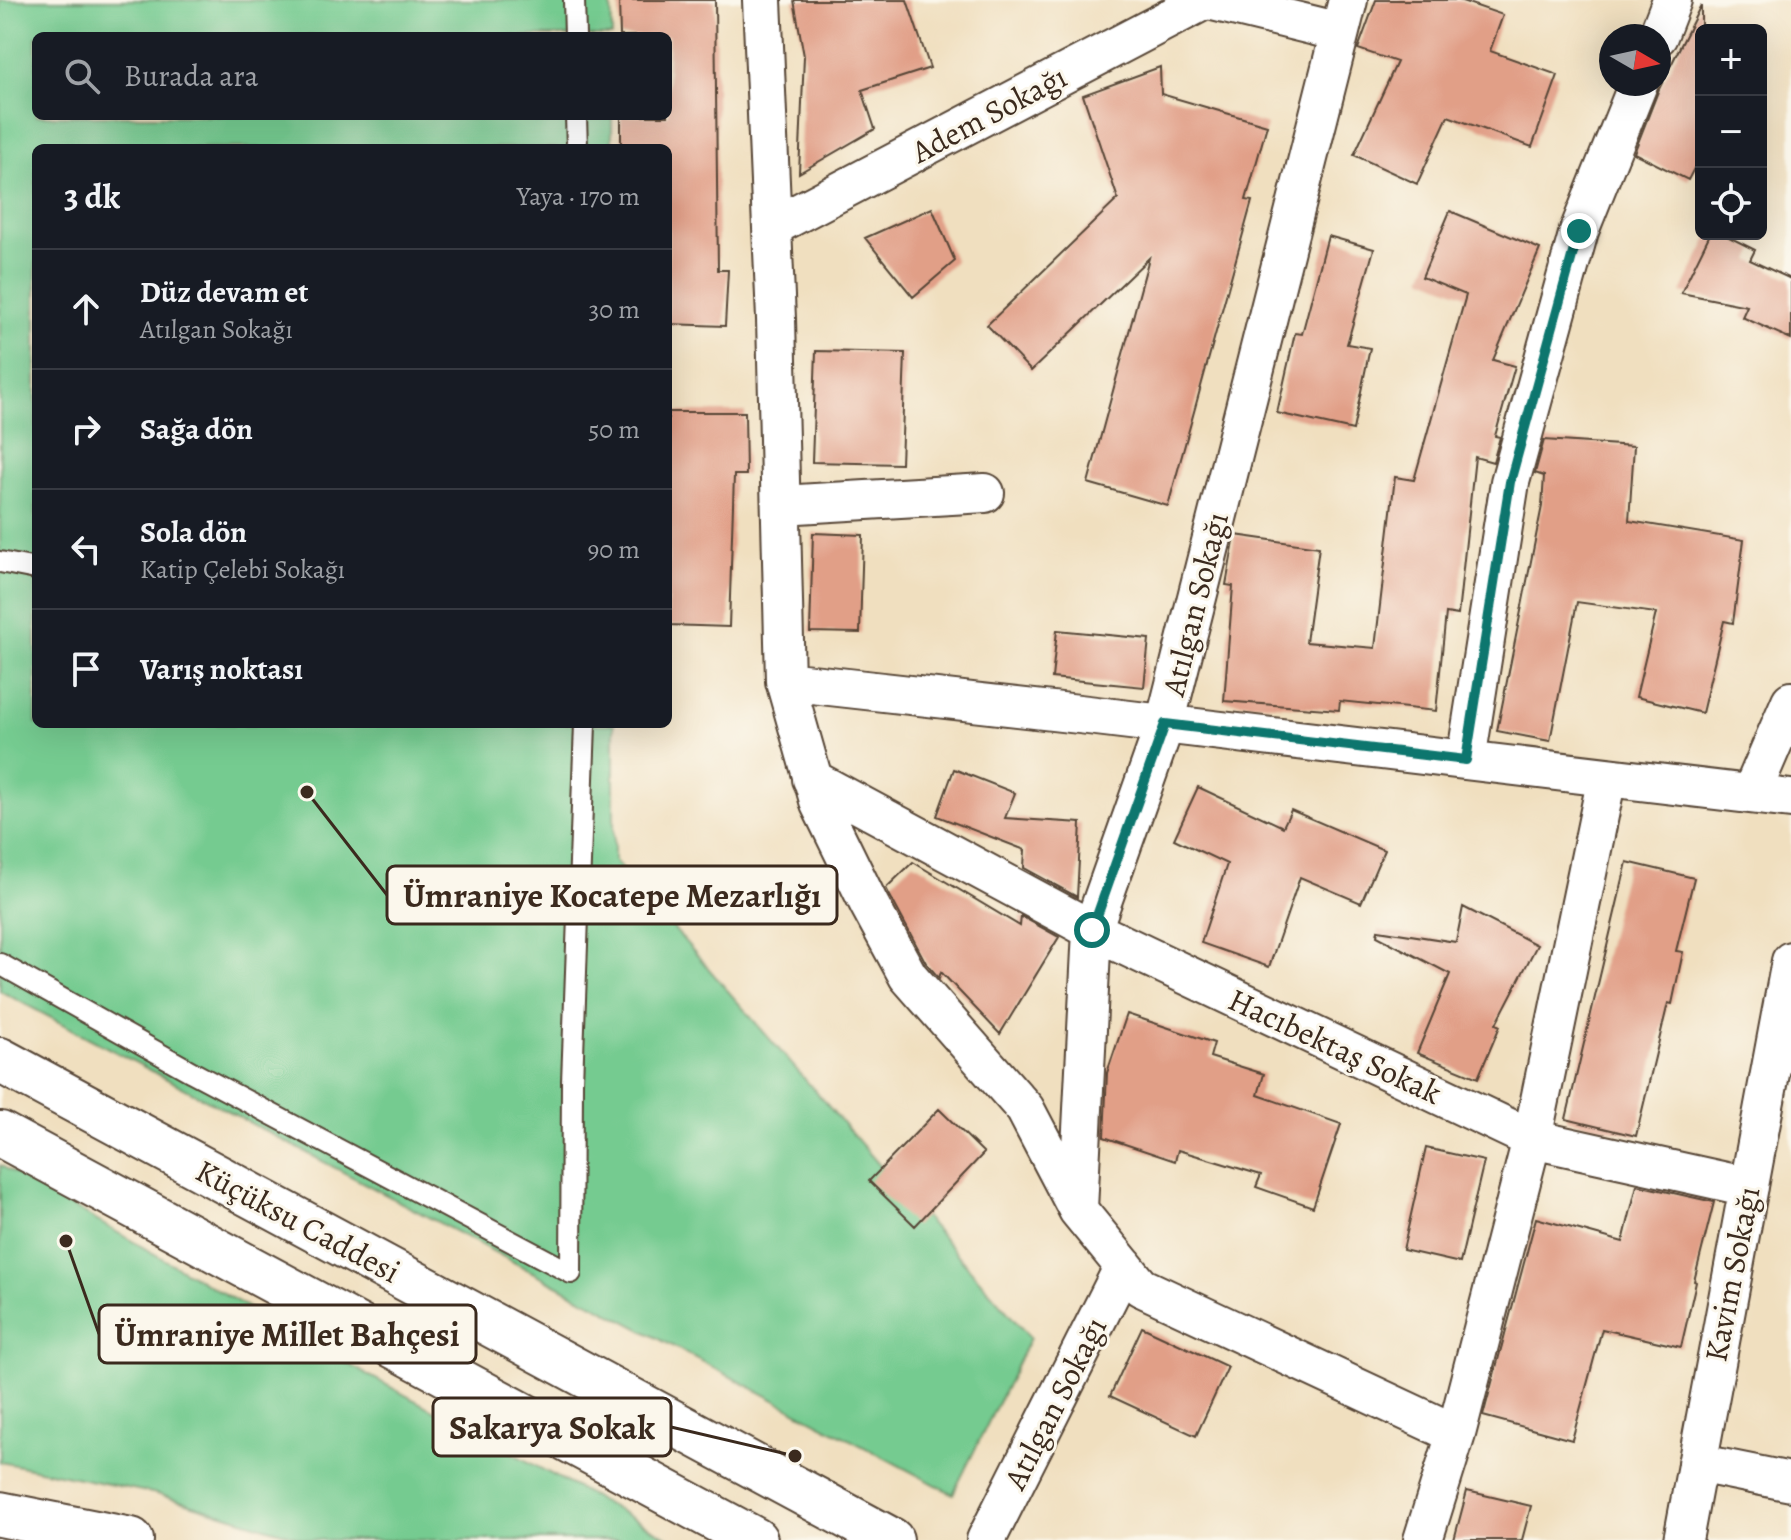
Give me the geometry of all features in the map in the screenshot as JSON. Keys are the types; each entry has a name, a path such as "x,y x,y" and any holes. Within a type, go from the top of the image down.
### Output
{"main road":[{"name":"Küçüksu Caddesi","path":"0,1060 891,1540"},
{"name":"Küçüksu Caddesi","path":"0,1134 755,1540"},
{"path":"0,1514 131,1540"}],"street":[{"path":"762,0 785,681 820,804 908,976 1025,1109 1078,1210 1141,1287 1456,1434"},
{"name":"Adem Sokağı","path":"772,227 1207,0 1344,16"},
{"path":"1663,24 1672,0"},
{"name":"Atılgan Sokağı","path":"1078,1210 1092,930 1165,724 1344,16"},
{"path":"1466,760 1510,482 1579,231 1633,96"},
{"path":"781,505 985,493"},
{"path":"785,681 1791,799"},
{"path":"1751,794 1791,701"},
{"path":"1423,1540 1456,1434 1532,1139 1607,777"},
{"name":"Hacıbektaş Sokak","path":"812,779 1092,930 1532,1139 1749,1187"},
{"name":"Kavim Sokağı","path":"1683,1540 1791,961"},
{"name":"Atılgan Sokağı","path":"986,1540 1124,1266"},
{"path":"1697,1463 1791,1482"}],"lane":[{"path":"574,0 575,32"},
{"path":"576,120 577,144"},
{"path":"0,562 32,568"},
{"path":"0,964 206,1080 571,1273 572,1082 585,728"}],"green space":[{"path":"0,0 611,0 612,32 32,32 32,120 612,120 612,144 32,144 32,728 614,728 614,860 1030,1338 953,1494 0,991"},
{"path":"0,1165 320,1349 673,1540 308,1540 157,1494 0,1462"}],"building":[{"path":"619,0 715,0 718,270 728,270 725,326 672,324 672,144 621,144 621,120 672,120 672,32 620,32"},
{"path":"794,0 907,0 930,68 862,90 875,129 799,173 804,56"},
{"path":"1376,0 1459,0 1503,15 1490,51 1558,75 1532,147 1448,116 1417,184 1354,155 1397,62 1358,49"},
{"path":"1701,5 1701,24 1695,24 1695,167 1688,180 1634,153 1656,96 1671,96 1671,65"},
{"path":"1160,67 1161,94 1267,125 1246,200 1252,201 1168,506 1088,483 1149,258 1031,371 987,325 1118,199 1083,95"},
{"path":"932,208 955,261 913,297 865,238"},
{"path":"1450,211 1540,249 1493,360 1515,366 1495,436 1500,437 1493,462 1475,457 1458,615 1446,613 1436,711 1340,701 1339,710 1224,701 1233,586 1226,585 1235,535 1319,547 1306,642 1375,648 1395,477 1414,480 1466,295 1422,277"},
{"path":"1328,236 1374,249 1347,344 1370,348 1353,430 1277,413 1295,333 1302,334"},
{"path":"1707,240 1735,240 1755,250 1750,260 1791,279 1791,339 1742,317 1747,306 1681,293"},
{"path":"816,351 905,353 901,464 812,462"},
{"path":"672,412 745,412 746,475 734,475 729,627 672,625"},
{"path":"1544,440 1634,446 1629,521 1744,540 1733,623 1724,621 1702,713 1636,697 1656,613 1577,602 1550,741 1497,731 1542,506 1544,476 1535,473"},
{"path":"813,533 863,535 860,633 810,632"},
{"path":"1057,630 1149,639 1144,687 1052,678"},
{"path":"954,769 1015,793 1005,818 1081,823 1077,897 1024,868 1025,850 937,816"},
{"path":"1198,787 1283,827 1291,810 1384,850 1361,903 1300,877 1269,967 1201,943 1227,864 1174,839"},
{"path":"913,862 1020,926 1021,916 1059,937 1000,1034 941,972 939,978 926,963 889,894 886,888"},
{"path":"1627,862 1694,878 1676,951 1683,952 1672,1004 1668,1003 1636,1136 1566,1119"},
{"path":"1463,907 1537,945 1496,1024 1500,1026 1478,1078 1417,1053 1450,974 1377,936 1378,930 1456,942"},
{"path":"1127,1014 1214,1043 1210,1057 1264,1074 1258,1095 1341,1124 1313,1207 1256,1187 1261,1175 1178,1150 1175,1161 1104,1137 1107,1073"},
{"path":"939,1109 984,1153 915,1226 869,1181"},
{"path":"1426,1148 1484,1161 1460,1263 1403,1250"},
{"path":"1637,1185 1714,1202 1681,1347 1602,1329 1572,1440 1483,1416 1536,1218 1623,1242"},
{"path":"1142,1327 1228,1367 1196,1436 1110,1396"},
{"path":"1467,1491 1531,1506 1522,1540 1454,1540"}],"place":[{"name":"Ümraniye Kocatepe Mezarlığı","path":"307,792"},
{"name":"Ümraniye Millet Bahçesi","path":"66,1241"},
{"name":"Sakarya Sokak","path":"795,1456"}],"route":[{"path":"1092,930 1165,724 1466,760 1510,482 1579,231"}]}
